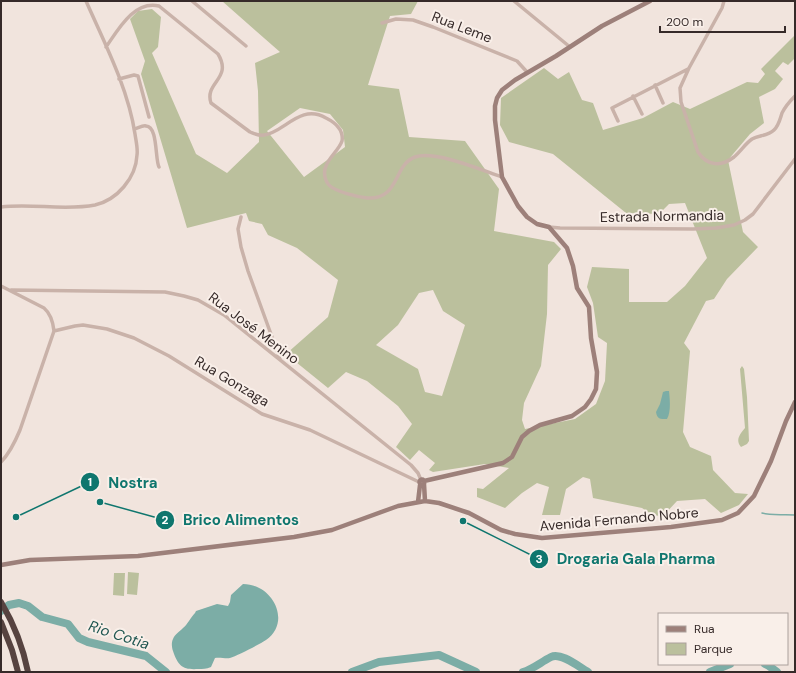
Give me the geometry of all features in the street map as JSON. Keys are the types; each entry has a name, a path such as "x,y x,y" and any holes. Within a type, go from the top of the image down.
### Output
{"highway":[{"path":"1,602 9,616 22,648 28,672"},
{"path":"1,623 12,650 18,672"}],"main road":[{"name":"Estrada Normandia","path":"422,482 508,461 512,457 522,437 529,431 540,425 572,416 585,407 594,394 596,389 597,372 591,338 589,307 577,288 573,266 567,248 549,227 537,224 527,217 518,206 502,177 495,120 495,106 497,98 502,90 527,72 602,26 650,1"},
{"name":"Avenida Fernando Nobre","path":"2,566 30,560 138,556 294,537 332,530 398,506 425,501 439,503 469,513 501,530 536,537 671,527 722,520 738,513 754,496 776,451 786,421 795,402"},
{"path":"422,482 425,501"},
{"path":"418,502 422,482"}],"street":[{"path":"1,207 68,207 95,205 109,199 121,190 135,169 138,154 128,101 86,1"},
{"path":"192,1 246,46"},
{"path":"514,1 570,47"},
{"path":"724,1 722,8 689,68 680,88 681,102 698,152 702,159 710,163 718,164 730,159 750,141 771,133 776,129 782,113 795,96"},
{"path":"106,47 136,7 155,2 218,54 223,68 222,73 210,90 209,95 211,103 250,132 257,135 265,135 303,115 314,114 322,116 338,127 342,135 342,140 327,163 324,174 329,186 358,197 381,197 392,187 405,164 414,157 427,155 439,156 502,177"},
{"name":"Rua Leme","path":"382,23 396,20 413,20 468,43 517,61 527,72"},
{"path":"618,122 612,108 689,68"},
{"path":"119,79 134,75 138,76 149,117"},
{"path":"655,85 663,103"},
{"path":"633,96 642,114"},
{"path":"134,129 148,126 152,129 157,151 157,165 159,168"},
{"name":"Estrada Normandia","path":"549,227 693,229 716,228 734,225 753,214 795,159"},
{"path":"241,217 238,229 241,247 248,271 281,360"},
{"path":"1,286 44,308 48,312 54,331 20,430 6,458 1,462"},
{"name":"Rua José Menino","path":"11,290 165,292 198,300 211,306 281,360 411,465 418,473 422,482"},
{"name":"Rua Gonzaga","path":"54,331 82,325 108,329 134,338 152,346 183,364 262,414 310,430 379,464 422,482"},
{"path":"183,364 186,359"},
{"path":"210,381 213,376"}],"green space":[{"path":"222,1 418,1 411,14 390,16 368,85 399,89 409,137 465,141 499,189 494,231 554,242 561,249 548,265 547,314 541,366 524,403 522,420 525,429 575,419 596,404 605,381 607,343 598,337 593,303 587,287 592,267 629,269 629,302 667,302 685,286 707,258 685,203 669,204 659,214 626,213 553,154 509,142 500,125 501,98 544,68 558,79 569,72 582,100 593,103 603,130 643,118 673,102 690,109 747,82 758,83 765,74 761,69 795,35 795,58 788,65 783,62 775,71 783,79 775,89 759,97 764,123 750,134 728,160 743,232 758,247 727,279 714,299 706,301 684,343 690,351 683,432 690,447 711,456 713,470 735,493 748,494 739,505 721,513 705,499 677,501 664,515 654,516 642,508 593,498 590,479 583,477 566,489 560,515 542,515 549,487 537,483 522,493 505,508 477,497 477,488 483,489 509,468 485,464 433,472 429,470 435,463 419,450 410,460 396,447 412,424 398,406 367,381 346,372 328,388 286,354 328,317 338,280 297,248 268,235 262,224 249,221 246,213 187,228 141,74 145,61 130,19 138,11 152,9 161,17 158,47 152,53 196,154 227,173 259,142 258,91 255,63 280,52","holes":["300,108 330,114 343,130 345,147 304,177 267,131","433,290 443,311 465,325 442,396 425,392 418,369 376,345 398,325 419,293"]},
{"path":"742,366 744,369 747,397 749,441 741,447 738,439 745,428 740,369"},
{"path":"128,572 139,573 137,595 127,594"},
{"path":"114,573 125,573 124,596 113,595"}],"water":[{"path":"669,391 669,413 667,419 661,419 657,416 656,412 663,392"},
{"path":"243,584 254,586 263,590 276,605 278,624 274,632 266,640 238,655 228,658 215,658 211,667 209,668 188,669 179,664 172,648 172,642 175,636 186,625 196,611 217,604 228,606 231,595"}],"waterway":[{"path":"762,513 774,515 795,515"},
{"name":"Rio Cotia","path":"1,611 9,605 19,603 28,606 42,617 68,624 79,638 88,642 146,656 166,672"},
{"name":"Rio Cotia","path":"352,672 379,662 439,655 476,672"},
{"name":"Rio Cotia","path":"523,672 555,656 565,658 588,672"},
{"name":"Rio Cotia","path":"710,672 728,665"},
{"name":"Rio Cotia","path":"767,665 777,672"}],"place":[{"name":"Brico Alimentos","path":"100,502"},
{"name":"Nostra","path":"16,517"},
{"name":"Drogaria Gala Pharma","path":"463,521"}]}
